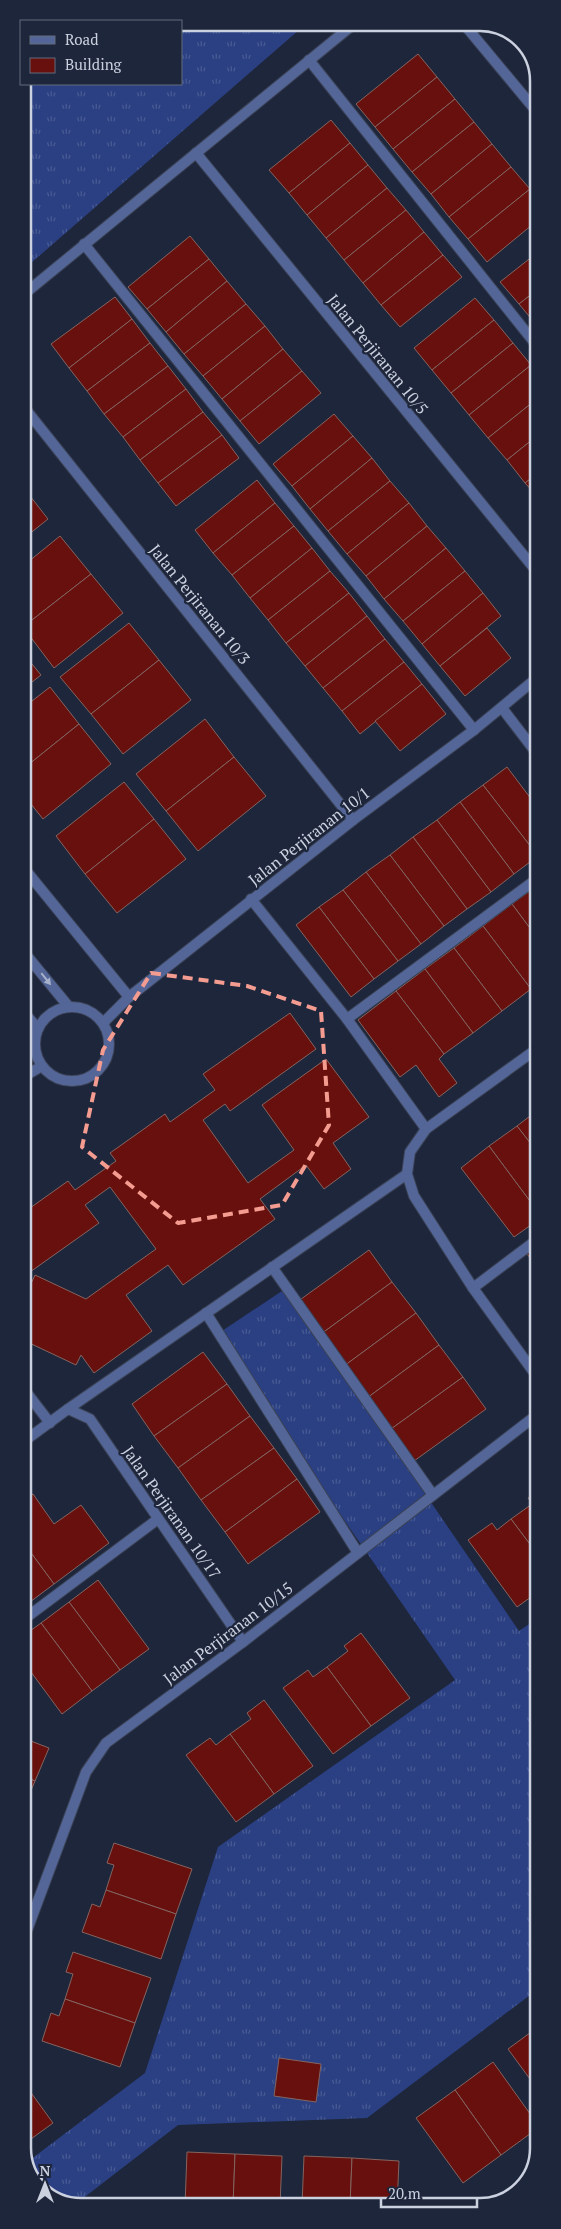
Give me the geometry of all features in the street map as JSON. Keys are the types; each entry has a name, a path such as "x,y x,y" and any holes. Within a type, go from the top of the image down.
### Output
{"street":[{"path":"31,288 345,31"},
{"path":"470,31 530,103"},
{"path":"309,60 530,337"},
{"name":"Jalan Perjiranan 10/5","path":"196,153 530,563"},
{"path":"84,244 474,730"},
{"name":"Jalan Perjiranan 10/3","path":"31,416 353,820"},
{"name":"Jalan Perjiranan 10/1","path":"103,1023 129,997 251,900 353,820 474,730 530,684"},
{"path":"502,708 530,744"},
{"path":"31,877 129,997"},
{"path":"347,1020 530,884"},
{"path":"251,900 347,1020 426,1129"},
{"path":"31,961 69,1007"},
{"path":"69,1007 88,1011 103,1023 108,1034 108,1054 99,1070 88,1078 76,1081 63,1080 51,1075 42,1066 36,1054 35,1041 38,1029 45,1018 56,1010 69,1007"},
{"path":"31,1021 38,1029"},
{"path":"530,1054 426,1129 410,1152 407,1174 414,1196 473,1288 530,1367"},
{"path":"31,1072 42,1066"},
{"path":"31,1436 407,1174"},
{"path":"473,1288 530,1245"},
{"path":"272,1268 433,1495"},
{"path":"206,1314 358,1553"},
{"path":"31,1398 50,1423"},
{"name":"Jalan Perjiranan 10/17","path":"68,1409 90,1419 243,1642"},
{"name":"Jalan Perjiranan 10/15","path":"31,1922 86,1772 106,1743 243,1642 530,1420"},
{"path":"31,1614 158,1519"}],"highlighted area":[{"path":"151,973 247,986 321,1011 329,1125 282,1205 178,1223 82,1147 103,1050"}],"green space":[{"path":"182,31 298,31 31,263 31,85 182,85"},
{"path":"285,1289 519,1631 530,1623 530,1995 367,2118 178,2125 83,2198 78,2198 62,2194 48,2185 38,2173 32,2158 145,2073 218,1847 455,1680 216,1335"}],"building":[{"path":"418,54 437,77 375,127 356,104"},
{"path":"437,77 455,99 393,149 375,127"},
{"path":"455,99 474,122 412,172 393,149"},
{"path":"331,120 350,143 289,193 269,170"},
{"path":"474,122 492,144 431,194 412,172"},
{"path":"350,143 368,165 307,215 289,193"},
{"path":"492,144 511,167 449,217 431,194"},
{"path":"368,165 387,188 326,238 307,215"},
{"path":"511,167 530,189 468,239 449,217"},
{"path":"387,188 406,210 344,260 326,238"},
{"path":"530,189 530,227 487,262 468,239"},
{"path":"406,210 424,232 363,283 344,260"},
{"path":"424,232 443,255 381,305 363,283"},
{"path":"190,236 209,259 147,309 128,287"},
{"path":"443,255 462,277 400,327 381,305"},
{"path":"530,258 530,295 519,304 500,282"},
{"path":"209,259 227,281 166,332 147,309"},
{"path":"227,281 246,304 184,354 166,332"},
{"path":"530,295 530,317 519,304"},
{"path":"115,297 132,319 69,368 51,344"},
{"path":"475,298 494,320 432,370 414,348"},
{"path":"246,304 265,326 203,376 184,354"},
{"path":"132,319 150,343 87,391 69,368"},
{"path":"494,320 513,343 451,393 432,370"},
{"path":"265,326 283,349 222,399 203,376"},
{"path":"150,343 168,366 104,414 87,391"},
{"path":"513,343 530,364 530,366 469,415 451,393"},
{"path":"283,349 302,371 240,421 222,399"},
{"path":"168,366 186,389 123,437 104,414"},
{"path":"530,366 530,404 488,438 469,415"},
{"path":"302,371 321,393 259,444 240,421"},
{"path":"186,389 203,412 140,460 123,437"},
{"path":"530,404 530,441 507,460 488,438"},
{"path":"203,412 222,435 158,483 140,460"},
{"path":"334,414 353,436 292,486 273,464"},
{"path":"222,435 239,458 176,506 158,483"},
{"path":"353,436 372,458 310,509 292,486"},
{"path":"530,441 530,479 525,483 507,460"},
{"path":"372,458 390,481 328,531 310,509"},
{"path":"530,479 530,488 525,483"},
{"path":"257,480 275,503 213,553 195,530"},
{"path":"390,481 409,503 347,554 328,531"},
{"path":"31,497 48,519 31,533"},
{"path":"275,503 294,526 232,575 213,553"},
{"path":"409,503 427,526 366,576 347,554"},
{"path":"294,526 312,548 250,598 232,575"},
{"path":"427,526 446,548 384,599 366,576"},
{"path":"60,536 91,574 31,621 31,560"},
{"path":"312,548 330,571 268,620 250,598"},
{"path":"446,548 465,571 403,621 384,599"},
{"path":"330,571 349,593 286,643 268,620"},
{"path":"465,571 483,593 422,644 403,621"},
{"path":"91,574 123,613 54,668 31,638 31,621"},
{"path":"349,593 367,616 305,666 286,643"},
{"path":"483,593 501,616 440,666 422,644"},
{"path":"367,616 385,639 323,688 305,666"},
{"path":"129,623 159,660 91,714 60,677"},
{"path":"487,628 511,658 465,696 440,666"},
{"path":"385,639 404,662 342,711 323,688"},
{"path":"159,660 191,700 123,754 91,714"},
{"path":"404,662 422,684 360,734 342,711"},
{"path":"31,663 41,675 31,683"},
{"path":"422,684 446,714 400,751 375,721"},
{"path":"50,687 79,724 31,763 31,702"},
{"path":"205,719 234,757 166,811 136,774"},
{"path":"79,724 111,764 43,819 31,804 31,763"},
{"path":"234,757 266,796 198,851 166,811"},
{"path":"507,767 530,797 530,846 483,785"},
{"path":"124,782 154,819 85,874 56,836"},
{"path":"483,785 530,846 530,862 514,874 460,802"},
{"path":"460,802 514,874 491,892 437,820"},
{"path":"154,819 186,859 117,913 85,874"},
{"path":"437,820 491,892 467,909 413,837"},
{"path":"413,837 467,909 444,926 390,855"},
{"path":"390,855 444,926 421,944 366,872"},
{"path":"366,872 421,944 398,961 343,890"},
{"path":"343,890 398,961 374,979 319,907"},
{"path":"530,891 530,928 512,904"},
{"path":"512,904 530,928 530,988 483,926"},
{"path":"319,907 374,979 351,997 296,925"},
{"path":"483,926 530,990 502,1011 454,948"},
{"path":"454,948 502,1011 473,1033 425,969"},
{"path":"425,969 473,1033 444,1054 396,991"},
{"path":"396,991 444,1054 439,1059 457,1083 439,1097 416,1065 400,1077 358,1020"},
{"path":"290,1013 316,1049 230,1111 225,1104 203,1120 248,1183 294,1150 262,1105 326,1059 369,1117 333,1143 351,1169 324,1189 306,1165 260,1199 275,1219 183,1285 168,1265 126,1295 152,1331 94,1373 81,1355 76,1365 31,1344 31,1284 35,1275 86,1299 156,1249 110,1187 85,1205 99,1223 31,1271 31,1207 68,1181 75,1190 116,1161 110,1153 165,1114 170,1122 215,1090 203,1074"},
{"path":"530,1116 530,1143 517,1126"},
{"path":"517,1126 530,1143 530,1201 489,1146"},
{"path":"489,1146 530,1201 530,1226 514,1237 461,1168"},
{"path":"369,1250 392,1282 321,1334 297,1302"},
{"path":"392,1282 416,1313 344,1366 321,1334"},
{"path":"416,1313 439,1345 367,1398 344,1366"},
{"path":"439,1345 463,1377 391,1429 367,1398"},
{"path":"203,1352 227,1384 154,1436 132,1404"},
{"path":"463,1377 486,1409 414,1461 391,1429"},
{"path":"227,1384 250,1416 178,1468 154,1436"},
{"path":"250,1416 274,1448 201,1500 178,1468"},
{"path":"274,1448 297,1479 225,1532 201,1500"},
{"path":"297,1479 320,1512 248,1564 225,1532"},
{"path":"33,1494 54,1524 81,1505 109,1543 54,1584 31,1553 31,1495"},
{"path":"530,1505 530,1544 511,1519"},
{"path":"511,1519 530,1544 530,1598 517,1607 468,1540 492,1523 497,1530"},
{"path":"31,1553 54,1584 31,1601"},
{"path":"98,1580 149,1649 120,1670 69,1602"},
{"path":"69,1602 120,1670 92,1691 41,1623"},
{"path":"41,1623 92,1691 62,1714 31,1672 31,1630"},
{"path":"361,1633 410,1698 371,1726 327,1667 348,1651 344,1646"},
{"path":"327,1667 371,1726 333,1754 283,1688 308,1670 313,1677"},
{"path":"264,1700 313,1766 274,1794 230,1734 251,1719 247,1713"},
{"path":"230,1734 274,1794 236,1822 186,1755 210,1738 216,1745"},
{"path":"31,1741 49,1748 35,1781 31,1779"},
{"path":"31,1779 35,1781 31,1790"},
{"path":"114,1843 192,1869 176,1914 106,1890 114,1865 107,1863"},
{"path":"106,1890 176,1914 161,1959 82,1932 92,1904 100,1907"},
{"path":"73,1952 151,1978 135,2023 65,1999 73,1974 66,1972"},
{"path":"65,1999 135,2023 120,2067 42,2041 51,2013 59,2016"},
{"path":"530,2033 530,2079 508,2049"},
{"path":"279,2058 321,2064 316,2102 274,2096"},
{"path":"493,2062 530,2114 530,2134 501,2155 455,2090"},
{"path":"455,2090 501,2155 463,2183 416,2118"},
{"path":"31,2093 53,2123 31,2139"},
{"path":"187,2152 235,2154 233,2198 185,2198"},
{"path":"235,2154 282,2156 280,2198 233,2198"},
{"path":"304,2156 352,2158 350,2198 302,2198"},
{"path":"352,2158 399,2161 397,2198 350,2198"}]}
